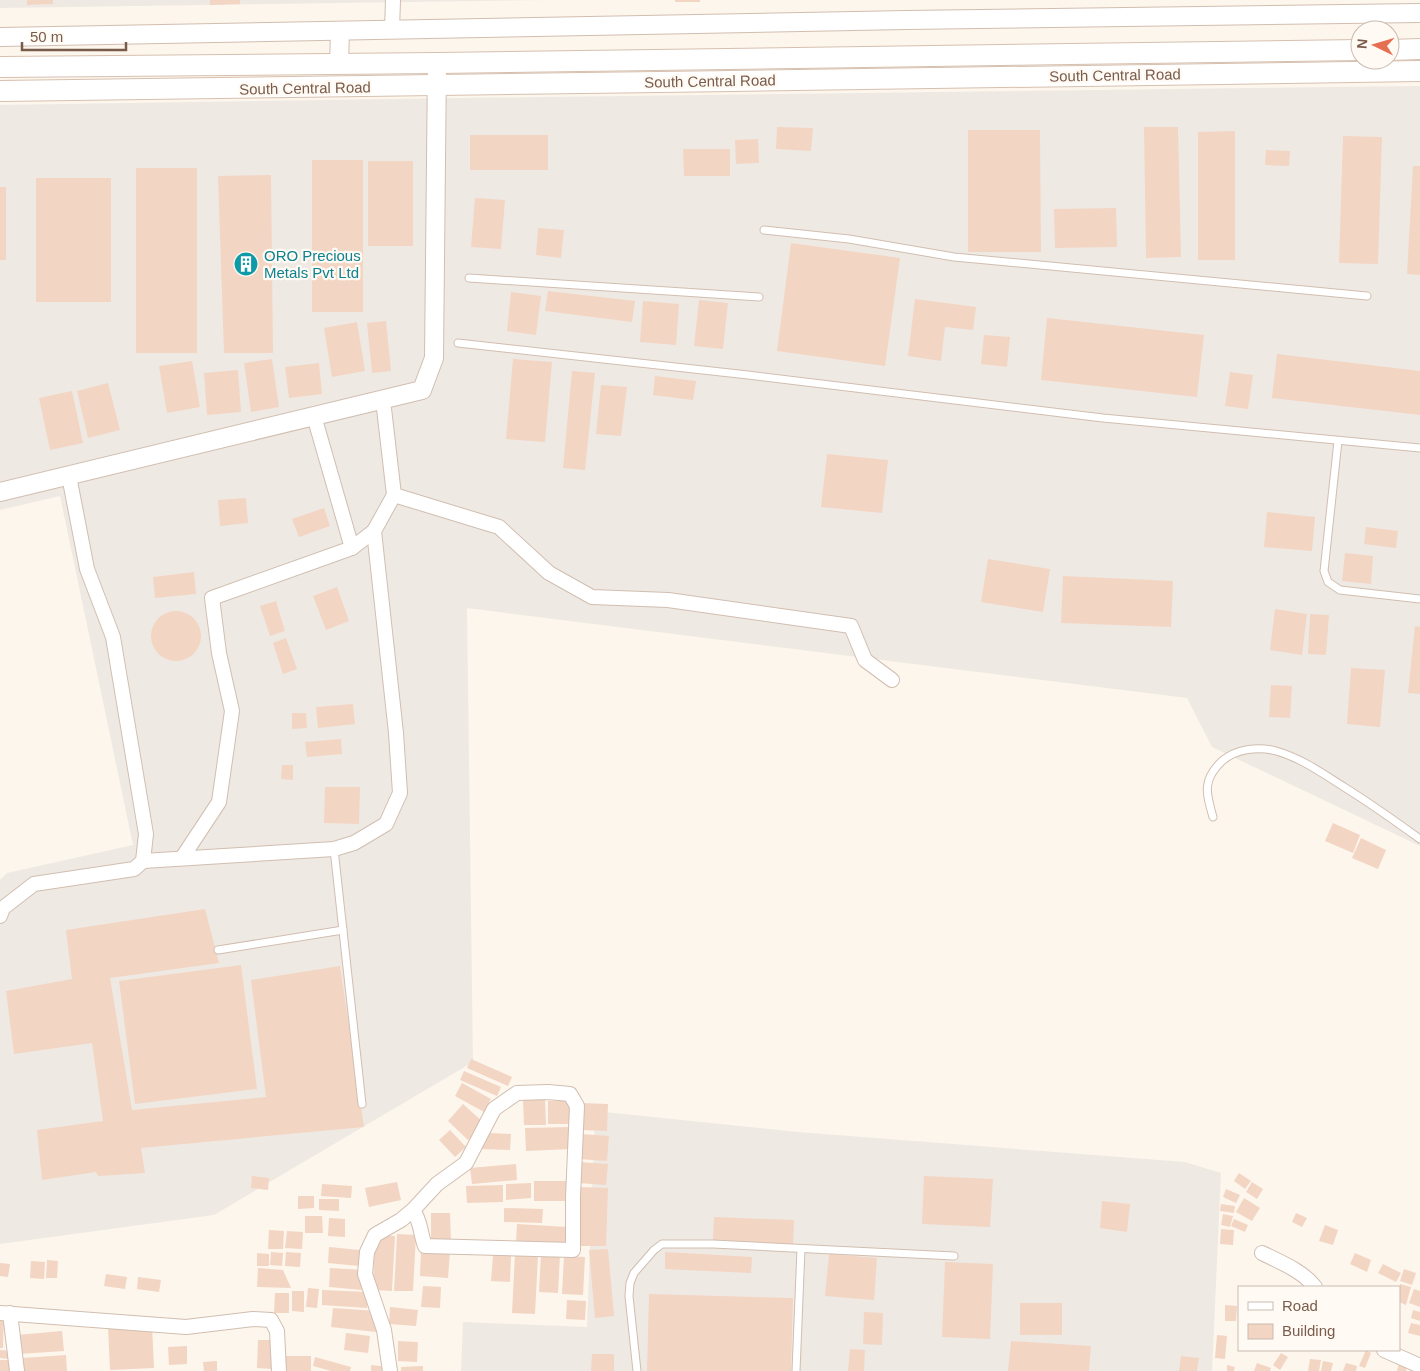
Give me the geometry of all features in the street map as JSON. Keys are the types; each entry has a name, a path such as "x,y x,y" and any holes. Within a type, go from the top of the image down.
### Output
{"main road":[{"path":"1400,50 1420,49"},
{"name":"South Central Road","path":"0,67 1350,50"},
{"path":"996,54 996,77"},
{"name":"South Central Road","path":"0,91 438,87 1420,71"}],"street":[{"path":"392,30 393,0"},
{"path":"0,38 1420,13"},
{"path":"339,64 340,31"},
{"path":"0,492 422,390 434,358 437,63"},
{"path":"182,858 219,802 232,711 219,653 212,598 352,548 374,531 394,495 383,400"},
{"path":"314,416 352,548"},
{"path":"69,476 87,569 113,637 146,834 143,861"},
{"path":"394,495 499,527 549,573 592,596 668,600 851,626 865,660 892,680"},
{"path":"0,916 4,908 34,884 134,868 143,861 334,849 354,843 386,824 400,793 396,733 374,531"},
{"path":"390,1371 384,1330 365,1274 367,1252 375,1234 401,1220 437,1184 466,1162 494,1109 517,1093 548,1092 570,1094 577,1106 573,1250 425,1246 421,1236 419,1219 413,1210"},
{"path":"1262,1253 1291,1267 1314,1286"},
{"path":"17,1371 5,1313 186,1326 253,1319 271,1320 277,1331 279,1371"},
{"path":"1386,1351 1420,1366"}],"lane":[{"path":"764,230 849,240 954,257 1367,296"},
{"path":"469,278 759,297"},
{"path":"458,343 758,376 1103,418 1420,448"},
{"path":"1338,441 1324,571 1328,582 1340,590 1420,599"},
{"path":"1213,816 1206,793 1211,771 1225,758 1238,752 1255,749 1275,750 1309,764 1420,839"},
{"path":"334,849 362,1104"},
{"path":"218,950 343,930"},
{"path":"637,1371 629,1296 630,1283 634,1273 662,1244 713,1244 954,1256"},
{"path":"796,1371 801,1249"}],"shaded area":[{"path":"0,0 549,0 0,8"},
{"path":"1420,86 1420,846 1212,747 1187,698 467,608 473,1062 214,1215 0,1244 0,880 7,873 133,845 60,496 0,510 0,105"},
{"path":"595,1111 798,1132 1185,1162 1221,1173 1212,1371 461,1371 463,1322 587,1327"}],"building":[{"path":"27,0 53,0 53,4 27,5"},
{"path":"210,0 240,0 240,4 210,5"},
{"path":"675,0 700,0 700,2 675,2"},
{"path":"777,127 813,128 811,151 776,149"},
{"path":"1144,127 1178,127 1181,257 1146,258"},
{"path":"968,130 1040,130 1041,252 968,252"},
{"path":"1235,131 1235,260 1198,260 1198,132"},
{"path":"470,135 548,135 548,170 470,170"},
{"path":"1343,136 1382,137 1378,264 1339,263"},
{"path":"758,139 759,163 736,164 735,140"},
{"path":"683,149 730,149 730,176 684,176"},
{"path":"1266,150 1290,151 1289,166 1265,165"},
{"path":"312,160 363,160 363,312 312,312"},
{"path":"368,161 413,161 413,246 368,246"},
{"path":"1413,166 1420,166 1420,275 1407,274"},
{"path":"136,168 197,168 197,353 136,353"},
{"name":"ORO Precious Metals Pvt Ltd","path":"271,175 273,353 224,353 218,176"},
{"path":"36,178 111,178 111,302 36,302"},
{"path":"0,187 6,187 6,260 0,260"},
{"path":"475,198 505,200 501,249 471,247"},
{"path":"1116,208 1117,247 1055,248 1054,209"},
{"path":"538,228 564,230 561,258 536,255"},
{"path":"791,243 900,258 885,366 777,351"},
{"path":"548,291 635,301 632,322 545,311"},
{"path":"511,292 541,296 536,335 507,331"},
{"path":"915,299 976,307 973,330 945,327 941,361 908,356"},
{"path":"699,300 728,303 723,349 694,346"},
{"path":"643,301 679,304 676,345 640,342"},
{"path":"1047,318 1204,335 1197,397 1041,380"},
{"path":"386,321 391,371 372,373 367,323"},
{"path":"357,322 365,371 332,377 324,328"},
{"path":"984,335 1010,337 1007,367 981,364"},
{"path":"1277,354 1420,371 1420,415 1272,398"},
{"path":"272,359 279,407 251,412 244,363"},
{"path":"513,359 552,362 545,442 506,439"},
{"path":"192,361 200,407 167,413 159,366"},
{"path":"319,363 322,394 289,398 285,367"},
{"path":"238,370 241,412 207,415 204,373"},
{"path":"572,371 595,373 585,470 563,468"},
{"path":"1230,372 1253,375 1248,409 1225,406"},
{"path":"655,376 696,381 693,400 653,395"},
{"path":"108,383 120,430 88,438 77,391"},
{"path":"601,385 627,387 621,436 596,434"},
{"path":"72,391 83,443 50,450 39,398"},
{"path":"827,454 888,460 882,513 821,507"},
{"path":"246,498 248,523 220,526 218,500"},
{"path":"324,508 330,526 299,537 292,519"},
{"path":"1267,512 1315,517 1312,551 1264,547"},
{"path":"1366,527 1398,531 1396,548 1364,544"},
{"path":"1345,553 1373,556 1371,584 1342,581"},
{"path":"988,559 1050,569 1043,612 981,602"},
{"path":"194,572 196,594 155,598 153,577"},
{"path":"1063,576 1173,581 1171,627 1061,623"},
{"path":"337,587 349,621 326,630 313,596"},
{"path":"276,601 285,631 270,636 260,606"},
{"path":"1275,609 1307,614 1302,655 1270,650"},
{"path":"171,611 181,611 194,618 201,631 201,641 194,654 181,661 171,661 162,657 155,650 151,641 151,631 155,622 162,615"},
{"path":"1310,614 1329,615 1326,655 1308,654"},
{"path":"1415,626 1420,627 1420,694 1408,693"},
{"path":"286,638 297,669 283,674 273,643"},
{"path":"1351,668 1385,670 1380,727 1347,724"},
{"path":"1271,685 1292,686 1290,718 1269,717"},
{"path":"353,704 355,724 318,728 316,707"},
{"path":"292,713 306,713 307,728 292,729"},
{"path":"341,739 342,754 307,757 305,742"},
{"path":"282,765 293,765 293,780 281,779"},
{"path":"325,787 360,787 359,824 324,823"},
{"path":"1333,823 1360,835 1353,853 1325,841"},
{"path":"1361,838 1386,850 1378,869 1352,858"},
{"path":"205,909 219,963 110,978 132,1110 266,1097 251,980 340,966 364,1127 141,1148 145,1173 98,1176 96,1172 42,1180 37,1130 103,1121 92,1043 14,1054 6,991 72,979 66,930"},
{"path":"241,965 257,1089 135,1104 119,981"},
{"path":"471,1059 512,1077 508,1086 467,1068"},
{"path":"464,1071 501,1087 497,1096 460,1080"},
{"path":"462,1083 491,1099 484,1112 455,1096"},
{"path":"545,1099 546,1125 524,1125 523,1100"},
{"path":"548,1101 570,1101 570,1124 548,1124"},
{"path":"581,1103 608,1104 607,1131 580,1130"},
{"path":"463,1104 484,1123 468,1140 448,1121"},
{"path":"570,1127 571,1149 526,1151 525,1128"},
{"path":"450,1130 466,1147 455,1157 439,1140"},
{"path":"490,1133 511,1134 510,1150 480,1149"},
{"path":"581,1134 609,1136 607,1161 579,1159"},
{"path":"579,1162 608,1164 606,1185 578,1183"},
{"path":"516,1164 517,1180 472,1184 470,1168"},
{"path":"1239,1173 1251,1181 1245,1189 1234,1181"},
{"path":"252,1176 269,1178 268,1190 251,1188"},
{"path":"924,1176 993,1179 990,1227 922,1224"},
{"path":"534,1181 568,1181 568,1201 534,1201"},
{"path":"397,1182 401,1200 369,1207 365,1188"},
{"path":"1252,1182 1263,1189 1257,1199 1246,1192"},
{"path":"531,1183 531,1198 506,1200 506,1184"},
{"path":"322,1184 352,1186 351,1198 321,1196"},
{"path":"503,1185 503,1202 467,1203 466,1186"},
{"path":"579,1187 608,1188 606,1246 578,1246"},
{"path":"1226,1189 1240,1195 1236,1203 1223,1197"},
{"path":"298,1196 314,1196 314,1208 298,1209"},
{"path":"1244,1198 1260,1208 1252,1221 1236,1212"},
{"path":"319,1199 339,1199 339,1211 319,1210"},
{"path":"1102,1201 1130,1204 1127,1232 1100,1228"},
{"path":"1221,1204 1235,1206 1234,1213 1220,1211"},
{"path":"504,1208 543,1209 542,1223 504,1222"},
{"path":"431,1213 450,1213 451,1241 431,1241"},
{"path":"1296,1213 1307,1218 1302,1227 1292,1222"},
{"path":"1223,1214 1233,1216 1230,1227 1221,1225"},
{"path":"305,1216 322,1216 323,1233 305,1233"},
{"path":"714,1217 794,1220 793,1244 713,1240"},
{"path":"329,1218 345,1219 345,1237 328,1236"},
{"path":"1234,1219 1248,1225 1245,1232 1231,1226"},
{"path":"517,1224 567,1227 566,1246 516,1243"},
{"path":"1325,1225 1338,1230 1333,1245 1319,1241"},
{"path":"1221,1229 1234,1230 1233,1245 1220,1244"},
{"path":"269,1230 284,1231 283,1249 268,1249"},
{"path":"287,1231 303,1232 302,1249 285,1248"},
{"path":"397,1234 416,1235 413,1291 394,1291"},
{"path":"375,1235 395,1236 392,1291 373,1290"},
{"path":"329,1247 360,1250 359,1266 328,1263"},
{"path":"608,1249 614,1316 595,1318 589,1250"},
{"path":"421,1250 450,1252 448,1278 420,1276"},
{"path":"271,1252 283,1253 282,1266 270,1265"},
{"path":"286,1252 301,1253 300,1267 285,1266"},
{"path":"665,1252 752,1257 751,1273 665,1269"},
{"path":"257,1253 269,1254 269,1266 257,1266"},
{"path":"1355,1253 1371,1260 1367,1272 1350,1264"},
{"path":"515,1254 538,1255 535,1314 512,1313"},
{"path":"541,1254 560,1255 558,1293 539,1292"},
{"path":"829,1254 877,1258 874,1300 825,1296"},
{"path":"493,1255 511,1256 510,1282 491,1281"},
{"path":"564,1256 585,1257 583,1295 562,1294"},
{"path":"47,1260 58,1261 57,1278 46,1278"},
{"path":"31,1261 45,1262 44,1279 30,1278"},
{"path":"945,1262 993,1264 990,1339 942,1337"},
{"path":"0,1263 10,1264 8,1277 0,1276"},
{"path":"1383,1264 1401,1273 1396,1282 1378,1273"},
{"path":"258,1268 283,1270 291,1288 257,1287"},
{"path":"330,1268 364,1270 362,1290 329,1287"},
{"path":"1404,1269 1416,1273 1412,1285 1400,1281"},
{"path":"106,1274 127,1277 125,1289 104,1286"},
{"path":"138,1277 161,1280 159,1292 137,1289"},
{"path":"1400,1284 1411,1287 1406,1305 1400,1302"},
{"path":"423,1286 441,1287 440,1308 421,1307"},
{"path":"308,1288 319,1289 317,1308 306,1307"},
{"path":"1414,1289 1420,1291 1420,1307 1409,1303"},
{"path":"322,1290 368,1292 367,1308 322,1305"},
{"path":"292,1291 304,1291 304,1312 292,1311"},
{"path":"275,1293 289,1293 289,1313 274,1313"},
{"path":"649,1294 793,1298 791,1371 647,1371"},
{"path":"567,1300 586,1301 585,1320 566,1319"},
{"path":"1020,1303 1062,1303 1062,1335 1020,1335"},
{"path":"1225,1305 1237,1306 1236,1321 1225,1321"},
{"path":"390,1307 418,1310 416,1326 389,1324"},
{"path":"333,1308 377,1311 376,1332 331,1327"},
{"path":"1413,1310 1420,1312 1420,1321 1411,1318"},
{"path":"864,1312 883,1313 882,1345 863,1344"},
{"path":"0,1314 4,1314 3,1348 0,1348"},
{"path":"1411,1323 1420,1325 1420,1336 1408,1333"},
{"path":"152,1325 154,1368 110,1370 108,1327"},
{"path":"62,1331 64,1351 19,1354 17,1335"},
{"path":"346,1333 370,1336 368,1353 344,1350"},
{"path":"1217,1335 1227,1336 1225,1359 1215,1358"},
{"path":"258,1340 273,1340 272,1369 257,1368"},
{"path":"398,1341 418,1342 417,1362 398,1361"},
{"path":"1011,1341 1091,1346 1089,1371 1008,1371"},
{"path":"187,1346 187,1364 169,1365 168,1347"},
{"path":"850,1349 865,1350 864,1371 848,1371"},
{"path":"0,1350 11,1351 10,1359 0,1358"},
{"path":"1366,1351 1371,1353 1365,1368 1359,1366"},
{"path":"1281,1353 1288,1357 1280,1370 1273,1365"},
{"path":"592,1354 614,1354 614,1371 591,1371"},
{"path":"66,1355 67,1371 24,1371 23,1358"},
{"path":"285,1356 311,1356 311,1371 285,1371"},
{"path":"1181,1356 1199,1358 1197,1371 1179,1371"},
{"path":"315,1357 351,1367 350,1371 331,1371 313,1366"},
{"path":"1310,1359 1321,1360 1319,1371 1308,1371"},
{"path":"0,1360 11,1360 10,1371 0,1371"},
{"path":"217,1361 217,1371 204,1371 203,1362"},
{"path":"1323,1361 1333,1363 1331,1371 1321,1371"},
{"path":"1257,1363 1271,1368 1270,1371 1254,1371"},
{"path":"1346,1363 1357,1366 1356,1371 1343,1371"},
{"path":"1399,1363 1407,1365 1406,1371 1397,1371"},
{"path":"371,1365 388,1367 388,1371 371,1371"},
{"path":"1227,1365 1235,1367 1234,1371 1227,1371"},
{"path":"423,1366 423,1371 401,1371 401,1367"}],"place":[{"name":"ORO Precious Metals Pvt Ltd","path":"246,264"}]}
